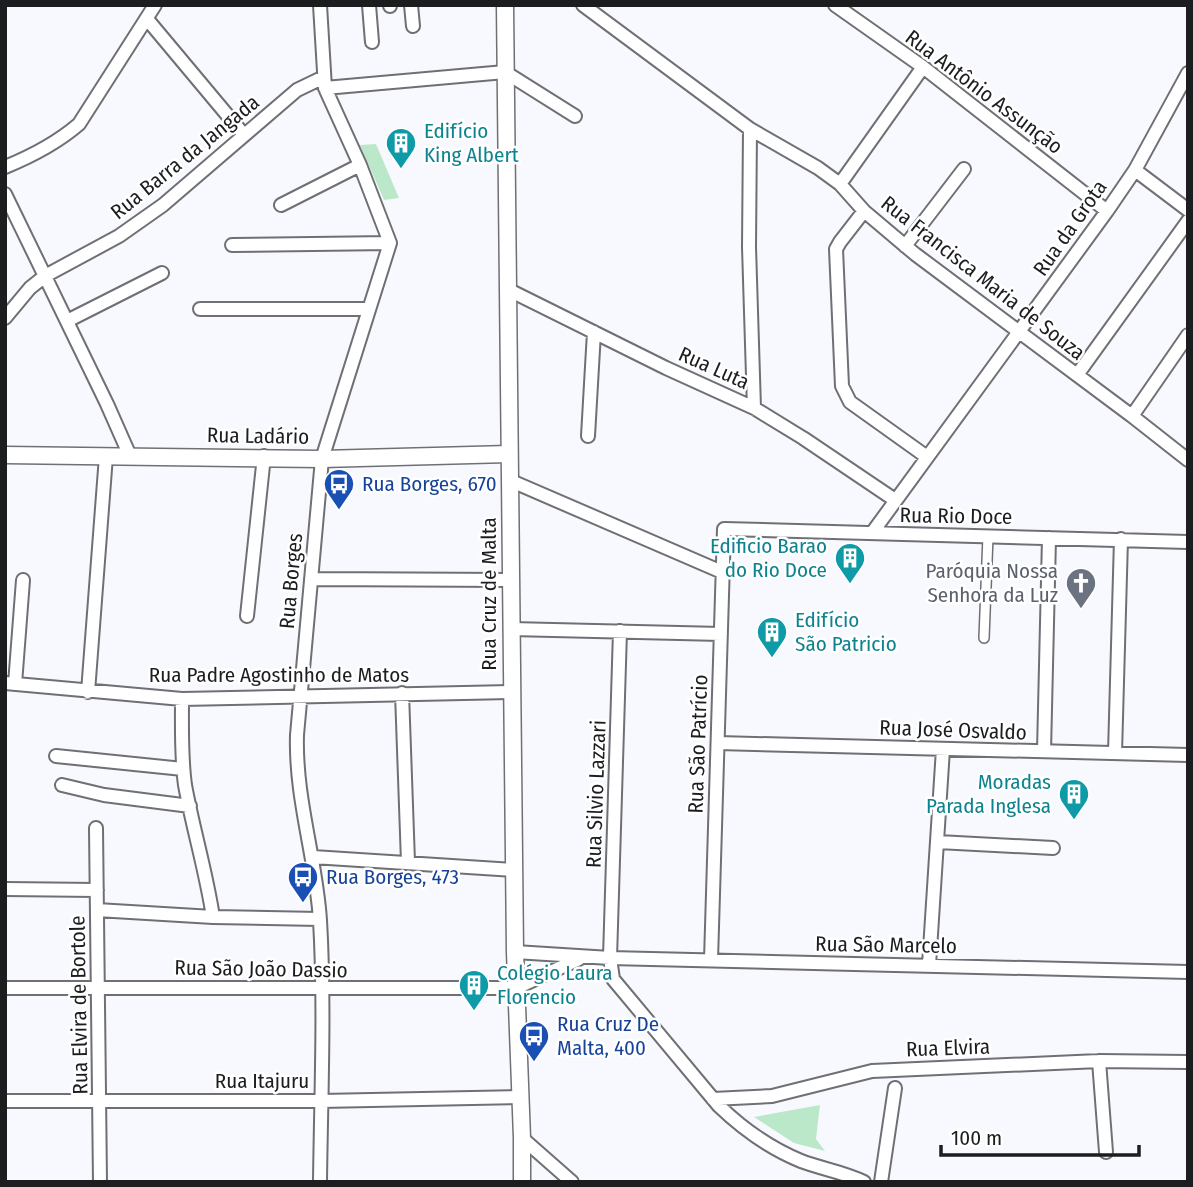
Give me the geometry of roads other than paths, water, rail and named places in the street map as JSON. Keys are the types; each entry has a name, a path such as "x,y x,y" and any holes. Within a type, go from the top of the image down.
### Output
{"street":[{"path":"5,167 65,136 79,124 155,5"},
{"path":"232,245 390,243 325,82 320,5"},
{"path":"369,5 372,42"},
{"path":"411,5 413,26"},
{"name":"Rua Cruz de Malta","path":"504,5 511,692 522,1182"},
{"name":"Rua Francisca Maria de Souza","path":"583,5 750,130 818,168 839,184 864,211 905,246 1188,460"},
{"name":"Rua Antônio Assunção","path":"835,5 923,67 1107,211"},
{"path":"147,19 244,135"},
{"path":"839,184 923,67"},
{"path":"325,82 505,72 575,116"},
{"name":"Rua da Grota","path":"872,533 1107,211 1135,170 1188,73"},
{"name":"Rua Barra da Jangada","path":"5,318 30,288 45,276 119,236 163,205 298,90 325,82"},
{"path":"750,130 749,247 754,408"},
{"path":"281,205 360,165"},
{"path":"905,246 964,169"},
{"path":"1135,170 1188,210"},
{"path":"5,194 130,456"},
{"path":"864,211 836,249 842,386 850,402 927,457"},
{"path":"1077,375 1188,221"},
{"name":"Rua Borges","path":"320,1182 320,919 313,857 296,760 300,697 322,459 390,243"},
{"path":"67,321 162,273"},
{"name":"Rua Luta","path":"507,289 754,408 895,500"},
{"path":"200,309 369,309"},
{"path":"588,436 594,332"},
{"path":"1132,416 1188,335"},
{"name":"Rua Ladário","path":"5,454 322,459 509,454"},
{"path":"88,692 106,456"},
{"path":"247,616 264,456"},
{"path":"509,480 722,572"},
{"name":"Rua São Patrício","path":"710,960 724,529"},
{"name":"Rua Rio Doce","path":"724,529 1188,541"},
{"path":"984,638 988,536"},
{"path":"1044,751 1049,538"},
{"path":"1115,753 1121,539"},
{"path":"311,579 510,580"},
{"path":"10,684 23,580"},
{"path":"511,629 721,634"},
{"name":"Rua Silvio Lazzari","path":"610,958 620,631"},
{"name":"Rua Padre Agostinho de Matos","path":"10,684 182,699 511,692"},
{"path":"402,693 408,862"},
{"path":"182,699 183,769 213,916"},
{"name":"Rua José Osvaldo","path":"718,743 1188,755"},
{"path":"929,965 943,749"},
{"path":"56,756 183,769"},
{"path":"62,786 104,795 190,806"},
{"name":"Rua Elvira de Bortole","path":"96,828 100,1182"},
{"path":"938,842 1053,848"},
{"path":"313,857 514,870"},
{"path":"5,889 97,890"},
{"path":"97,909 320,919"},
{"name":"Rua São Marcelo","path":"515,952 610,958 1188,972"},
{"name":"Rua São Marcelo","path":"516,988 582,957"},
{"path":"610,958 613,979 713,1099 736,1122 764,1144 864,1182"},
{"name":"Rua São João Dassio","path":"5,988 516,988"},
{"path":"1099,1061 1106,1152"},
{"name":"Rua Elvira","path":"713,1099 772,1096 872,1071 1099,1061 1188,1062"},
{"path":"881,1182 895,1088"},
{"name":"Rua Itajuru","path":"5,1101 321,1101 519,1097"},
{"path":"523,1138 572,1182"}],"place":[{"name":"Edifício King Albert","path":"401,170"},
{"name":"Rua Borges, 670","path":"339,511"},
{"name":"Edificio Barao do Rio Doce","path":"850,585"},
{"name":"Paróquia Nossa Senhora da Luz","path":"1081,610"},
{"name":"Edifício São Patricio","path":"772,659"},
{"name":"Moradas Parada Inglesa","path":"1074,821"},
{"name":"Rua Borges, 473","path":"303,904"},
{"name":"Colégio Laura Florencio","path":"474,1012"},
{"name":"Rua Cruz De Malta, 400","path":"534,1063"}]}
